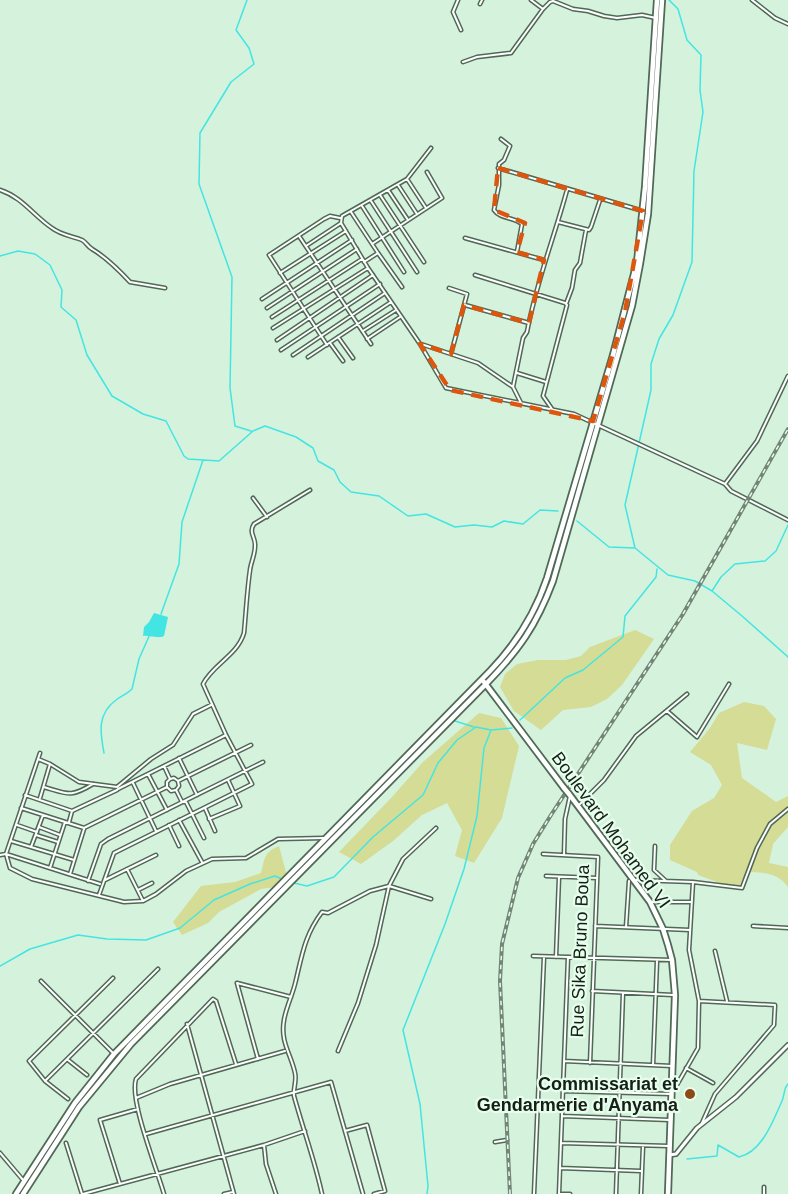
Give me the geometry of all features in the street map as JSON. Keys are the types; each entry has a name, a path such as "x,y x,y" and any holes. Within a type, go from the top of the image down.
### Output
{"main road":[{"path":"23,1194 89,1094 131,1044 484,682 524,630 542,592 625,312 637,261 643,212 657,0"},
{"path":"16,1194 75,1103 114,1054 327,838 517,651 541,613 553,581 632,306 648,214 662,0"},
{"name":"Boulevard Mohamed VI","path":"484,682 635,880 650,902 663,929 672,960 675,995 668,1194"}],"street":[{"path":"458,0 453,12 461,30"},
{"path":"480,4 482,0"},
{"path":"531,0 543,9"},
{"path":"752,0 775,18 788,24"},
{"path":"463,62 477,57 511,53 551,1 604,16 617,18 642,15 656,18"},
{"path":"501,139 510,146 498,168 499,185 494,210 522,224 517,252"},
{"path":"306,246 351,212 407,179 431,148"},
{"path":"498,168 643,212"},
{"path":"372,244 443,197 428,172"},
{"path":"407,179 426,208"},
{"path":"398,185 417,214"},
{"path":"0,190 17,198 52,229 68,237 84,241 115,266 130,282 165,288"},
{"path":"388,190 408,220"},
{"path":"513,387 523,338 528,332 544,260 567,190"},
{"path":"380,195 424,262"},
{"path":"552,410 543,396 546,381 558,343 560,328 566,315 566,304 575,270 580,263 586,230 591,227 600,200"},
{"path":"371,201 417,272"},
{"path":"362,206 404,272"},
{"path":"351,212 402,287"},
{"path":"343,361 315,327 270,255 330,216 341,221 368,268 420,344 446,388 574,414 725,484 731,491 788,520"},
{"path":"558,222 586,230"},
{"path":"280,273 346,231"},
{"path":"299,236 371,344"},
{"path":"465,238 544,260"},
{"path":"262,299 352,240"},
{"path":"267,308 357,249"},
{"path":"272,317 329,280 378,253"},
{"path":"273,328 368,268"},
{"path":"277,340 374,275"},
{"path":"475,275 566,304"},
{"path":"281,350 380,284"},
{"path":"449,288 467,293 451,354"},
{"path":"293,356 386,293"},
{"path":"308,357 391,302"},
{"path":"464,305 529,323"},
{"path":"363,332 396,310"},
{"path":"368,339 400,317"},
{"path":"338,337 353,358"},
{"path":"420,344 478,363 513,387 521,403"},
{"path":"516,373 546,381"},
{"path":"725,484 757,441 788,376"},
{"path":"99,895 114,853 252,784 203,684 241,644 250,569 256,542 251,528 310,490"},
{"path":"253,498 267,518"},
{"path":"667,711 697,737 729,684"},
{"path":"579,805 604,780 636,736 687,694"},
{"path":"38,759 79,782 117,788 151,759 173,745 193,714 212,705"},
{"path":"50,868 60,835 72,811 117,788 133,783 226,735"},
{"path":"178,781 251,745"},
{"path":"40,753 6,854 10,868 32,879 124,902 142,901 156,894 186,871 216,858 246,858 278,839 327,838"},
{"path":"179,758 197,795"},
{"path":"88,881 101,844 263,762"},
{"path":"39,799 50,764"},
{"path":"164,766 170,779"},
{"path":"148,774 167,810"},
{"path":"170,779 174,778 178,781"},
{"path":"167,787 170,779"},
{"path":"209,819 240,806 228,780"},
{"path":"176,790 179,786 178,781"},
{"path":"133,783 156,831"},
{"path":"44,787 76,794 93,784"},
{"path":"21,808 84,828 167,787"},
{"path":"167,787 176,790"},
{"path":"176,790 183,802 186,802 204,838"},
{"path":"26,795 72,811"},
{"path":"564,855 570,795"},
{"path":"204,807 215,831"},
{"path":"635,880 693,882 742,888 757,848 770,824 788,809"},
{"path":"32,847 43,815"},
{"path":"179,820 202,863"},
{"path":"16,825 58,842"},
{"path":"169,825 179,846"},
{"path":"39,827 60,835"},
{"path":"70,874 84,828"},
{"path":"338,1051 358,1003 376,945 389,886 403,859 436,828"},
{"path":"11,841 74,860"},
{"path":"655,846 654,870 666,881"},
{"path":"0,855 6,854 101,885"},
{"name":"Rue Sika Bruno Boua","path":"543,854 598,857 590,1063"},
{"path":"103,881 156,855"},
{"path":"127,869 142,901"},
{"path":"546,876 597,878"},
{"path":"556,957 559,877"},
{"path":"626,927 628,881"},
{"path":"563,1091 670,1095 698,1048 699,1001 689,950 693,882"},
{"path":"138,890 152,884"},
{"path":"322,1194 318,1171 293,1092 296,1077 286,1051 284,1020 305,941 322,912 328,913 370,891 389,886 431,899"},
{"path":"650,902 691,902"},
{"path":"595,926 690,930"},
{"path":"753,926 788,928"},
{"path":"715,951 728,1001"},
{"path":"533,956 672,960"},
{"path":"534,1194 544,957"},
{"path":"568,957 559,1194 570,1194"},
{"path":"653,1065 657,961"},
{"path":"45,1081 158,969"},
{"path":"68,1099 45,1081 29,1061 113,978"},
{"path":"41,981 114,1054"},
{"path":"258,1059 237,983 291,997"},
{"path":"592,991 675,995"},
{"path":"616,1194 624,993"},
{"path":"164,1194 138,1109 136,1079 210,1000 215,999 236,1064"},
{"path":"699,1001 775,1005 774,1025 715,1094 701,1124"},
{"path":"187,1024 234,1193 224,1194"},
{"path":"669,1155 676,1154 701,1124 736,1097 788,1046"},
{"path":"136,1098 170,1084 286,1051"},
{"path":"68,1060 87,1075"},
{"path":"564,1062 672,1066"},
{"path":"686,1068 713,1083"},
{"path":"146,1134 331,1082 363,1194"},
{"path":"120,1184 100,1120 138,1109"},
{"path":"562,1116 670,1120"},
{"path":"345,1131 367,1125 385,1191 374,1194"},
{"path":"66,1143 83,1194 264,1145 305,1131"},
{"path":"495,1142 507,1140"},
{"path":"561,1143 669,1146"},
{"path":"264,1145 266,1164 276,1194"},
{"path":"641,1194 643,1146"},
{"path":"0,1153 24,1181"},
{"path":"560,1168 642,1172"},
{"path":"764,1187 764,1194"}],"highlighted area":[{"path":"498,168 643,211 625,312 593,421 450,390 420,344 451,354 464,305 529,323 544,260 517,252 525,223 494,210"}],"green space":[{"path":"635,630 654,639 622,685 607,699 591,707 563,710 541,730 514,711 500,687 505,674 517,664 538,660 566,660 581,656 590,647"},
{"path":"744,702 764,706 776,719 767,750 737,743 742,778 776,802 788,796 788,827 773,844 769,863 788,867 788,887 775,876 754,872 748,872 739,886 725,885 698,875 697,872 670,860 670,845 692,811 714,798 722,785 711,765 690,752 719,713"},
{"path":"479,713 501,718 519,746 502,818 474,863 455,856 462,830 447,803 422,815 393,841 361,864 339,852 423,762"},
{"path":"279,846 287,876 275,887 261,889 219,912 208,923 182,935 173,922 201,886 235,882 261,873 268,853"}],"water":[{"path":"154,613 168,617 164,636 143,636 144,627"}],"waterway":[{"path":"247,0 236,30 249,48 254,64 231,82 200,133 199,184 232,277 230,388 235,426 251,431"},
{"path":"635,548 625,505 651,390 651,364 659,339 673,315 692,262 694,171 703,112 700,90 701,55 687,40 678,9 669,0"},
{"path":"0,256 18,251 35,254 50,265 62,290 61,307 76,320 87,355 112,396 143,414 166,421 184,456 188,459 219,461 253,431 265,426 296,437 313,448 318,461 334,470 340,482 351,492 379,496 408,516 426,514 455,527 474,525 492,527 504,521 523,524 540,510 558,511"},
{"path":"161,614 179,564 182,522 203,460"},
{"path":"577,521 609,547 635,548 668,575 695,581 712,591 788,657"},
{"path":"712,591 721,577 735,564 765,561 776,551 788,525"},
{"path":"520,720 565,678 583,670 623,637 625,616 656,577 657,569"},
{"path":"104,753 101,731 103,717 110,705 132,689 139,659 150,634"},
{"path":"455,721 474,727"},
{"path":"294,883 307,886 334,877 373,837 423,795 438,763 457,740 476,727 491,730 512,728"},
{"path":"427,1194 420,1104 403,1030 464,869 477,816 484,748 491,730"},
{"path":"0,966 30,949 78,935 107,939 146,940 180,928 214,900 275,876 282,879"},
{"path":"687,1159 717,1156 718,1145 739,1157 754,1149 771,1126 788,1084"}],"railway":[{"path":"510,1194 500,981 502,944 518,878 533,844 551,815 683,614 788,429"}],"place":[{"name":"Commissariat et Gendarmerie d'Anyama","path":"690,1094"}]}
